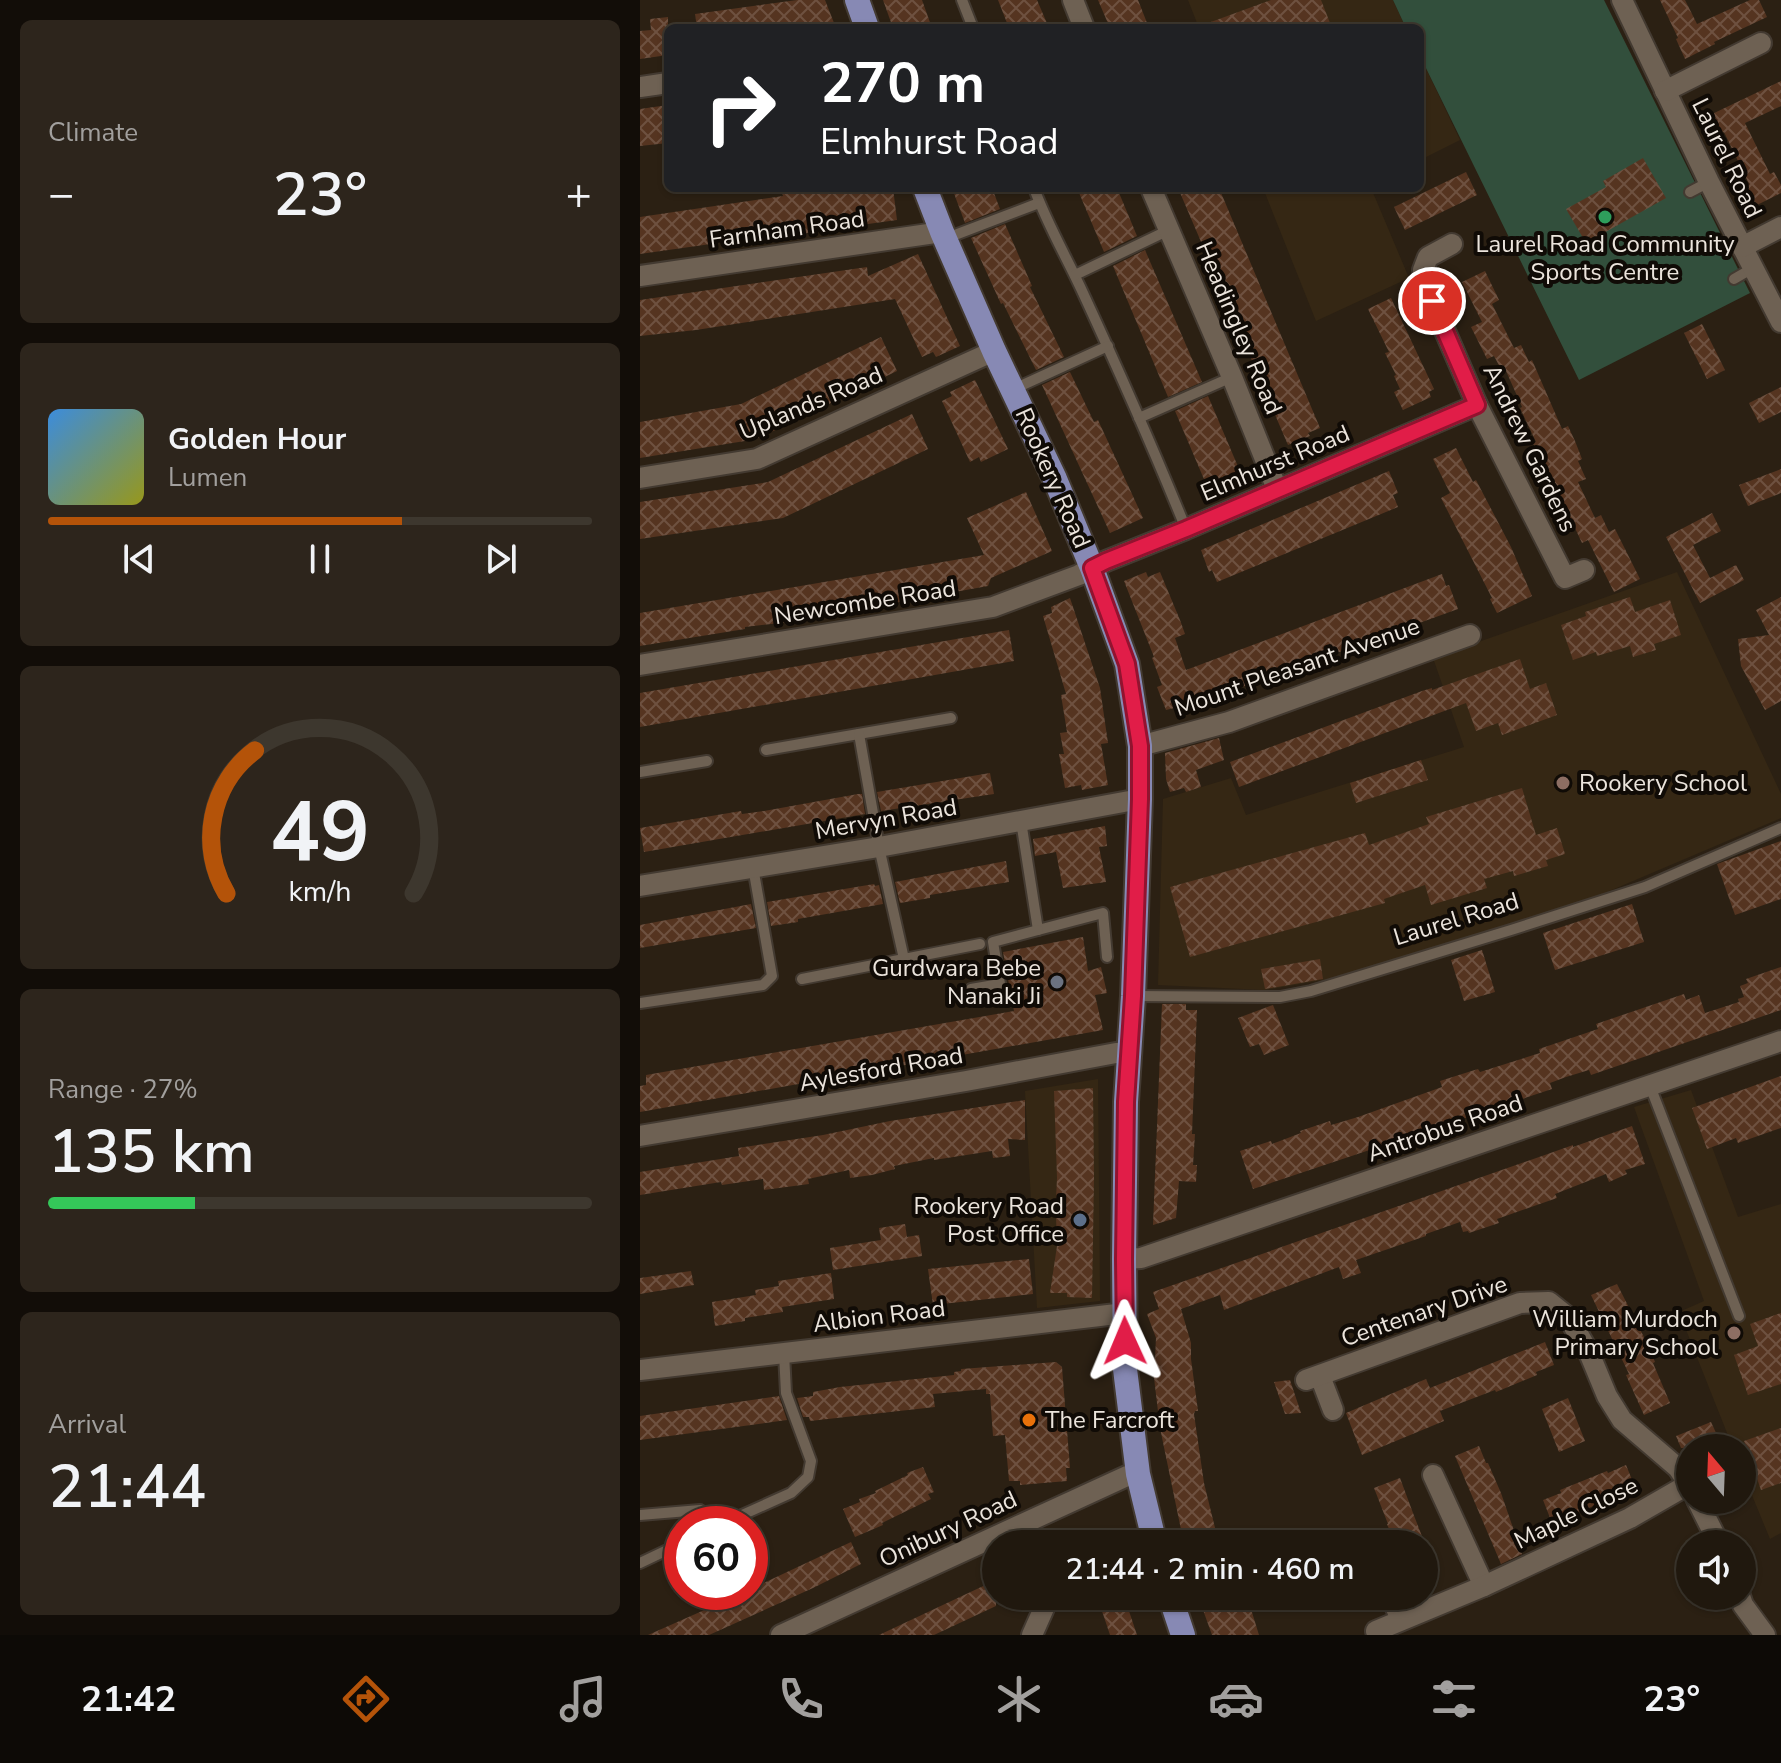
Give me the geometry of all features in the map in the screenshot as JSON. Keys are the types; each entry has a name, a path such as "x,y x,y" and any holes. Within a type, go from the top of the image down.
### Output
{"main road":[{"path":"857,0 866,24"},
{"name":"Rookery Road","path":"927,192 994,351 1055,479 1127,664 1140,746 1140,799 1126,1102 1125,1369 1138,1474 1152,1530"},
{"path":"1175,1610 1183,1635"}],"street":[{"path":"1073,0 1082,24"},
{"name":"Laurel Road","path":"1622,0 1709,182 1781,322"},
{"name":"Laurel Road","path":"1665,91 1761,42"},
{"path":"640,87 664,84"},
{"name":"Headingley Road","path":"1153,192 1277,489"},
{"name":"Laurel Road","path":"1742,247 1781,227"},
{"name":"Farnham Road","path":"640,276 943,235"},
{"name":"Andrew Gardens","path":"1452,244 1428,257 1423,270 1432,301 1477,405 1565,578 1584,570"},
{"name":"Uplands Road","path":"640,478 757,459 994,351"},
{"name":"Elmhurst Road","path":"1092,568 1477,405"},
{"name":"Newcombe Road","path":"640,665 993,607 1092,568"},
{"name":"Mount Pleasant Avenue","path":"1140,746 1229,722 1470,635"},
{"name":"Mervyn Road","path":"640,886 879,847 1140,799"},
{"name":"Antrobus Road","path":"1124,1259 1141,1258 1781,1041"},
{"name":"Aylesford Road","path":"640,1136 1130,1053"},
{"name":"Centenary Drive","path":"1333,1410 1313,1378 1520,1303 1549,1302 1569,1318 1622,1420 1676,1466"},
{"name":"Albion Road","path":"640,1370 1125,1313"},
{"name":"Onibury Road","path":"1024,1530 1127,1476 1138,1474"},
{"path":"1433,1475 1484,1586"},
{"name":"Maple Close","path":"1376,1631 1484,1586 1630,1518 1676,1493"},
{"name":"Onibury Road","path":"781,1635 982,1549"},
{"path":"1032,1635 1043,1610"},
{"path":"1397,1610 1401,1620"},
{"path":"1747,1610 1765,1635"}],"lane":[{"path":"962,0 971,24"},
{"path":"1690,192 1709,182"},
{"path":"1035,192 1108,346 1186,529"},
{"path":"943,235 1039,203"},
{"path":"1075,275 1169,230"},
{"path":"1734,279 1753,268"},
{"path":"1014,389 1108,346"},
{"path":"1139,418 1232,377"},
{"path":"766,750 951,718"},
{"path":"859,734 879,847 904,959"},
{"path":"640,772 707,761"},
{"path":"1021,821 1038,930"},
{"name":"Laurel Road","path":"1133,996 1280,997 1311,991 1645,887 1781,828"},
{"path":"640,1003 763,985 772,976 753,867"},
{"path":"971,989 1000,984 993,942 1103,913 1107,957"},
{"path":"802,979 980,944"},
{"path":"1650,1086 1739,1316"},
{"path":"761,1506 791,1493 808,1477 811,1461 786,1393 784,1353"},
{"path":"640,1515 664,1513"},
{"path":"640,1563 664,1552"}],"shaded area":[{"path":"1188,0 1393,0 1404,24 1197,24"},
{"path":"1424,64 1460,140 1424,158"},
{"path":"1265,192 1373,192 1409,278 1316,321"},
{"name":"Rookery School","path":"1677,572 1781,794 1781,818 1593,898 1357,972 1265,990 1158,985 1163,799 1231,778 1246,815 1464,747 1433,658"},
{"path":"1098,1079 1100,1301 1037,1308 1025,1091"},
{"name":"William Murdoch Primary School","path":"1691,1090 1738,1217 1781,1204 1781,1533 1770,1539 1756,1505 1756,1434 1727,1434 1679,1312 1704,1301 1634,1107"}],"green space":[{"name":"Laurel Road Community Sports Centre","path":"1393,0 1604,0 1750,293 1579,380 1424,64 1424,24 1404,24"}],"building":[{"path":"797,0 825,0 834,24 696,24 695,14"},
{"path":"883,0 922,0 931,24 892,24"},
{"path":"998,0 1037,0 1047,24 1007,24"},
{"path":"1098,0 1138,0 1147,24 1108,24"},
{"path":"1271,0 1321,0 1330,24 1205,24"},
{"path":"1660,0 1685,0 1697,24 1750,0 1759,0 1767,17 1685,59"},
{"path":"668,17 668,24 664,24 664,56 640,59 640,31 651,30 650,19"},
{"path":"1781,81 1781,106 1745,123 1770,174 1774,172 1781,185 1781,193 1755,206 1745,187 1749,184 1724,132 1720,134 1710,115"},
{"path":"664,106 664,143 640,146 640,109"},
{"path":"1643,158 1666,198 1586,243 1566,209 1606,187 1603,181"},
{"path":"1466,172 1477,195 1405,230 1394,207"},
{"path":"782,192 894,192 897,220 810,232 790,239 789,233 640,254 640,217 783,196"},
{"path":"953,192 994,192 1000,209 965,223"},
{"path":"1079,192 1119,192 1137,236 1104,252"},
{"path":"1180,192 1221,192 1320,428 1288,445"},
{"path":"1005,224 1030,287 1064,357 1036,370 971,238"},
{"path":"1145,250 1202,382 1168,397 1113,266"},
{"path":"918,254 960,346 936,357 933,352 922,357 895,299 640,336 640,300 867,267 868,276"},
{"path":"1485,271 1499,300 1492,304 1514,348 1521,345 1529,362 1532,360 1562,429 1568,426 1575,441 1582,459 1578,461 1586,479 1578,482 1595,518 1601,515 1609,532 1615,529 1640,579 1614,592 1588,540 1582,543 1574,526 1569,529 1550,495 1543,480 1548,478 1533,443 1536,442 1506,371 1503,373 1494,356 1487,359 1471,327 1482,322 1462,282"},
{"path":"1391,298 1434,389 1429,392 1431,397 1403,410 1394,392 1400,389 1385,353 1389,352 1368,309"},
{"path":"1702,324 1725,370 1707,379 1684,333"},
{"path":"881,337 897,371 763,436 640,458 640,422 741,404"},
{"path":"1070,372 1094,422 1098,420 1143,518 1110,533 1042,385"},
{"path":"975,380 1008,449 981,462 979,457 970,462 942,401 952,396 950,392"},
{"path":"1781,387 1781,412 1759,423 1749,403"},
{"path":"1208,396 1242,476 1209,491 1175,411"},
{"path":"912,414 928,449 783,518 640,539 640,502 768,482"},
{"path":"1456,448 1511,547 1532,596 1497,613 1441,498 1450,493 1433,459"},
{"path":"1781,469 1781,493 1748,506 1739,485"},
{"path":"1389,471 1398,493 1393,495 1398,507 1217,582 1212,570 1209,572 1201,550"},
{"path":"1026,492 1052,551 991,578 988,586 640,646 640,613 984,555 967,518"},
{"path":"1712,513 1721,531 1693,545 1710,578 1736,565 1744,580 1700,603 1666,537"},
{"path":"1146,572 1148,577 1160,572 1180,620 1185,634 1175,638 1186,670 1442,574 1458,609 1199,702 1166,710 1157,687 1162,685 1154,657 1124,581"},
{"path":"1630,597 1635,612 1670,600 1681,635 1654,644 1656,650 1633,657 1630,646 1573,660 1561,625 1586,616 1585,612"},
{"path":"1781,597 1781,701 1765,710 1741,666 1738,639 1769,635 1756,610"},
{"path":"1070,598 1100,688 1108,743 1101,744 1108,785 1082,790 1081,785 1065,788 1059,754 1064,754 1060,733 1067,732 1061,695 1066,694 1043,616 1052,613 1051,607"},
{"path":"1009,630 1014,661 640,727 640,693"},
{"path":"1520,659 1530,689 1546,683 1557,715 1502,735 1498,723 1476,731 1466,703 1239,787 1230,762 1422,691"},
{"path":"1219,738 1224,760 1196,770 1201,787 1186,792 1184,788 1170,792 1165,753"},
{"path":"1421,760 1428,780 1356,803 1350,783"},
{"path":"990,773 994,794 881,811 877,792"},
{"path":"1522,788 1536,835 1557,828 1565,854 1546,860 1548,866 1514,876 1513,871 1484,879 1487,888 1431,905 1425,885 1384,899 1385,903 1190,957 1170,887 1365,833 1369,845 1429,824 1426,817"},
{"path":"862,794 865,814 644,852 640,828"},
{"path":"1105,826 1107,846 1099,847 1106,882 1063,888 1056,852 1035,856 1033,839"},
{"path":"1781,841 1781,899 1735,915 1717,864"},
{"path":"1006,861 1009,882 900,903 895,882"},
{"path":"879,885 883,904 771,926 767,902"},
{"path":"751,904 756,928 640,948 640,925"},
{"path":"1632,904 1644,942 1555,970 1543,933"},
{"path":"1083,937 1088,971 1101,967 1107,993 1095,995 1103,1030 640,1112 640,1086 646,1085 646,1075 1014,1011 1003,952"},
{"path":"1482,950 1495,992 1464,1001 1451,960"},
{"path":"1320,959 1323,979 1265,989 1261,969"},
{"path":"1781,967 1781,1010 1591,1075 1589,1070 1566,1077 1550,1083 1552,1089 1253,1189 1240,1151 1271,1141 1272,1144 1330,1121 1331,1125 1358,1117 1442,1087 1440,1081 1540,1053 1539,1049 1598,1029 1596,1024 1684,994 1686,1000 1699,995 1705,1013 1739,1002 1738,999 1744,997 1740,986 1748,983 1746,979"},
{"path":"1162,1004 1186,1004 1186,1010 1197,1010 1192,1134 1195,1134 1193,1165 1197,1165 1196,1182 1179,1181 1176,1218 1153,1225"},
{"path":"1273,1005 1289,1045 1264,1055 1259,1044 1250,1047 1238,1018"},
{"path":"1781,1076 1781,1128 1738,1143 1736,1138 1707,1149 1692,1108"},
{"path":"1093,1088 1092,1298 1067,1297 1067,1293 1050,1293 1057,1246 1056,1216 1052,1216 1057,1178 1054,1091"},
{"path":"1025,1100 1025,1140 1008,1139 1010,1156 993,1158 992,1151 934,1158 894,1166 895,1169 872,1175 850,1178 849,1170 808,1179 809,1184 764,1190 763,1179 722,1185 721,1182 640,1195 640,1172 739,1156 738,1148"},
{"path":"1632,1126 1645,1164 1625,1170 1627,1174 1609,1182 1606,1174 1555,1194 1557,1198 1497,1219 1499,1223 1469,1233 1463,1232 1460,1222 1356,1260 1361,1273 1343,1279 1339,1267 1224,1310 1220,1295 1181,1309 1191,1343 1198,1411 1194,1414 1204,1483 1216,1530 1181,1530 1160,1428 1154,1378 1156,1338 1147,1314 1159,1309 1153,1292"},
{"path":"905,1224 907,1237 919,1235 922,1256 833,1270 830,1248 881,1240 879,1228"},
{"path":"1029,1259 1033,1294 933,1305 928,1269"},
{"path":"691,1271 694,1285 640,1294 640,1278"},
{"path":"831,1273 834,1299 782,1307 783,1312 715,1326 712,1302 756,1295 755,1290 779,1286 778,1281"},
{"path":"1617,1284 1649,1347 1670,1403 1644,1415 1626,1375 1629,1374 1591,1295"},
{"path":"1781,1313 1781,1384 1748,1395 1734,1355 1758,1346 1750,1324"},
{"path":"1545,1342 1554,1365 1496,1392 1440,1411 1444,1421 1362,1455 1346,1413 1426,1379 1430,1388"},
{"name":"The Farcroft","path":"1056,1362 1062,1367 1070,1468 1066,1468 1067,1481 1020,1485 1020,1481 1009,1481 1005,1435 993,1436 990,1394 986,1394 986,1389 933,1394 935,1407 810,1421 809,1417 803,1417 797,1398 840,1387 954,1375 961,1369"},
{"path":"1290,1380 1301,1413 1285,1414 1274,1382"},
{"path":"779,1396 787,1420 640,1440 640,1416"},
{"path":"1568,1398 1585,1441 1559,1452 1542,1409"},
{"path":"1711,1422 1717,1434 1681,1434"},
{"path":"1781,1428 1781,1483 1761,1490 1756,1476 1756,1437"},
{"path":"1479,1446 1501,1493 1522,1554 1501,1564 1455,1456"},
{"path":"1626,1465 1635,1487 1552,1523 1543,1500 1561,1493 1560,1490"},
{"path":"923,1467 934,1492 928,1494 931,1499 855,1537 843,1509"},
{"path":"1400,1478 1420,1530 1389,1530 1374,1488"},
{"path":"851,1542 861,1564 768,1608 768,1581"},
{"path":"982,1587 982,1610 987,1610 934,1635 879,1635"},
{"path":"704,1610 764,1610 709,1635 648,1635"},
{"path":"1102,1610 1129,1610 1137,1635 1110,1635"},
{"path":"1203,1610 1251,1610 1259,1635 1212,1635"}],"place":[{"name":"Laurel Road Community Sports Centre","path":"1605,217"},
{"name":"Rookery School","path":"1563,783"},
{"name":"Gurdwara Bebe Nanaki Ji","path":"1057,982"},
{"name":"Rookery Road Post Office","path":"1080,1220"},
{"name":"William Murdoch Primary School","path":"1734,1333"},
{"name":"The Farcroft","path":"1029,1420"}],"route":[{"path":"1125,1341 1126,1102 1133,996 1140,746 1127,664 1092,568 1477,405 1432,301"}]}
